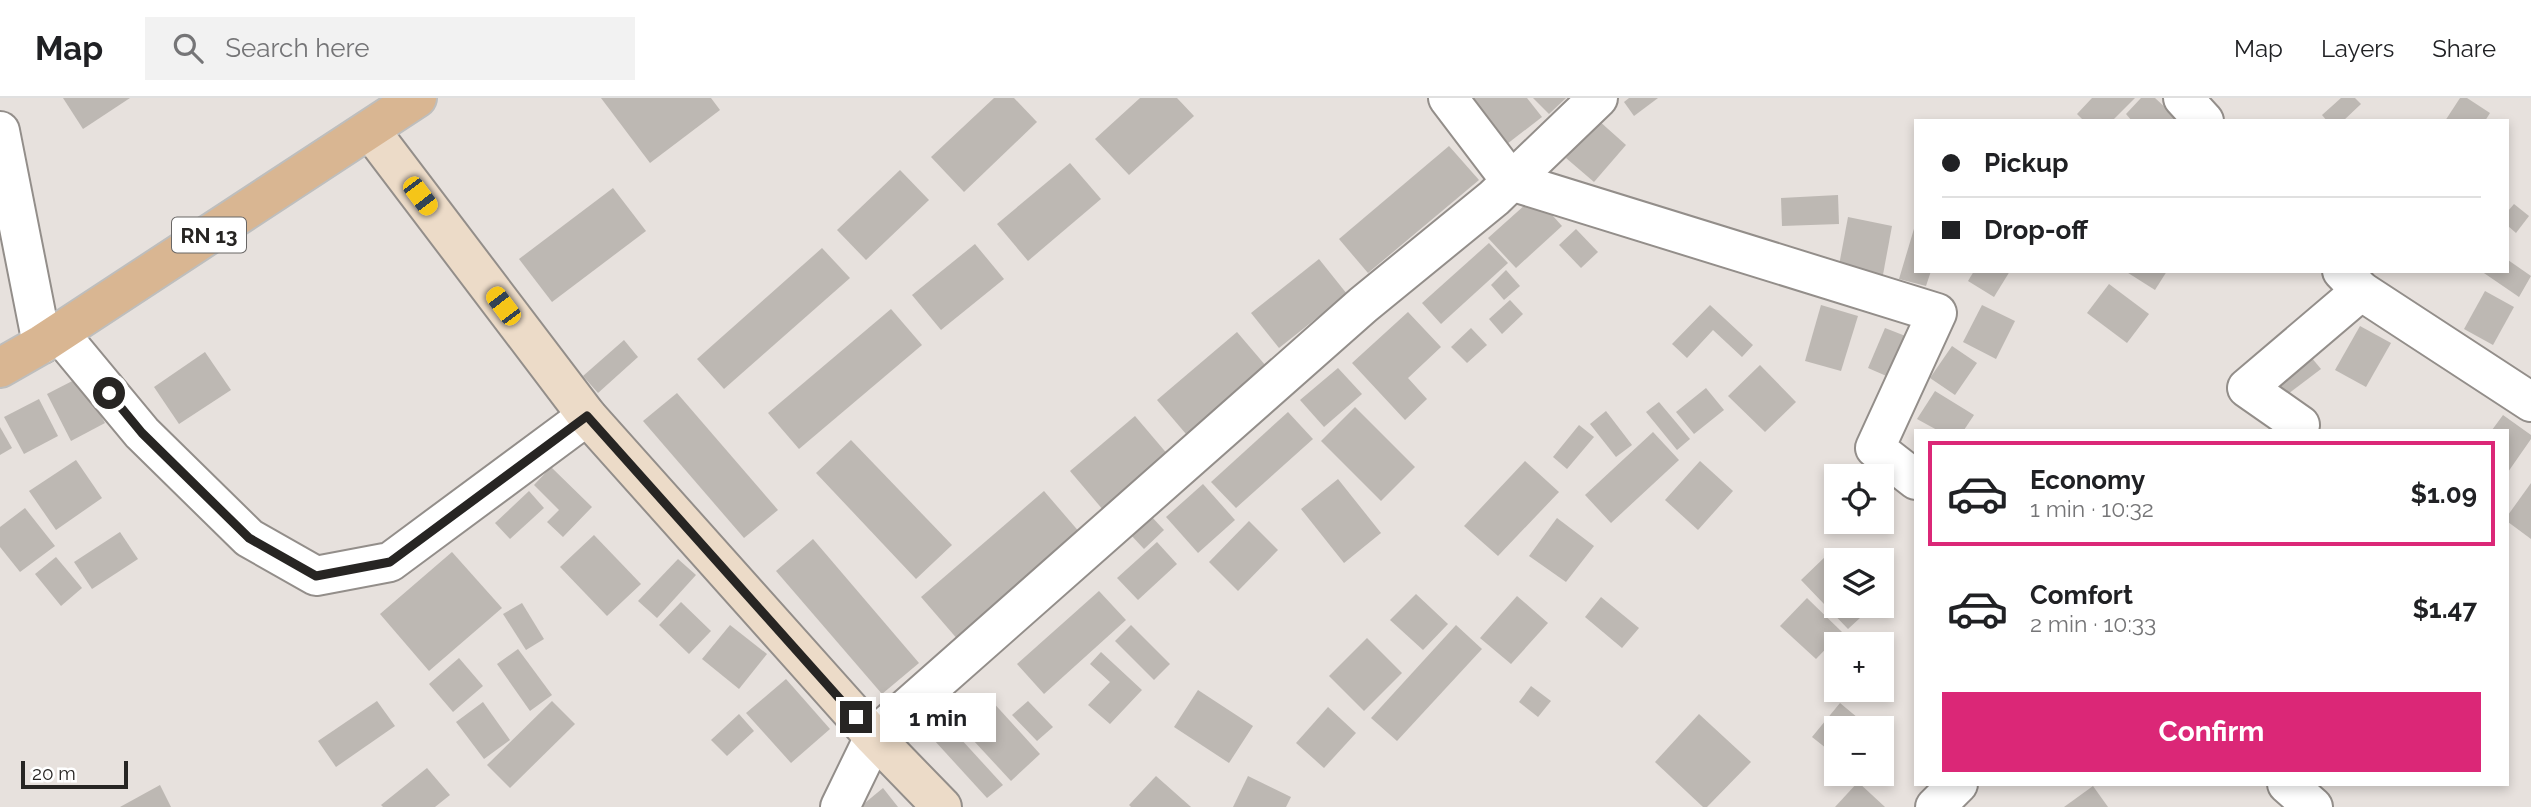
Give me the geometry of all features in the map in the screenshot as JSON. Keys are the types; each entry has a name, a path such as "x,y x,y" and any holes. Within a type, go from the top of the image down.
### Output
{"main road":[{"name":"RN 13","path":"0,368 417,98"}],"street":[{"path":"1448,98 1511,181 1937,313 1875,448 1914,478"},
{"path":"840,807 874,737 1363,306 1511,181 1598,98"},
{"path":"2183,98 2202,119"},
{"path":"370,130 587,416 874,737 942,807"},
{"path":"0,131 50,338 249,538 316,576 390,562 587,416"},
{"path":"2295,429 2300,425 2247,388 2351,281 2531,402"},
{"path":"1935,807 1956,786"},
{"path":"2289,786 2313,807"}],"building":[{"path":"63,98 130,98 83,129"},
{"path":"601,98 711,98 720,110 650,163"},
{"path":"994,98 1014,98 1037,122 964,192 931,157"},
{"path":"1140,98 1177,98 1194,116 1129,175 1095,139"},
{"path":"1471,98 1527,98 1542,117 1507,144"},
{"path":"1533,98 1566,98 1549,114"},
{"path":"1629,98 1658,98 1634,116 1624,102"},
{"path":"2092,98 2135,98 2114,119 2082,119 2077,114"},
{"path":"2141,98 2155,98 2178,119 2130,119 2126,114"},
{"path":"2341,98 2355,98 2361,104 2345,119 2325,119 2322,115"},
{"path":"2460,98 2467,98 2490,113 2486,119 2446,119"},
{"path":"1598,120 1626,145 1594,182 1566,158"},
{"path":"1449,146 1479,180 1368,273 1339,239"},
{"path":"1070,163 1101,199 1028,261 997,224"},
{"path":"900,170 929,200 866,260 837,230"},
{"path":"613,188 646,231 552,302 519,259"},
{"path":"1838,195 1839,224 1782,226 1781,198"},
{"path":"1535,196 1562,226 1516,268 1488,238"},
{"path":"2514,204 2529,216 2516,233 2509,227 2509,210"},
{"path":"1848,217 1892,226 1882,280 1838,271"},
{"path":"1576,229 1598,252 1581,268 1559,245"},
{"path":"1914,229 1914,273 1930,273 1926,286 1899,279"},
{"path":"1489,243 1508,263 1441,324 1422,303"},
{"path":"975,244 1004,279 941,330 912,295"},
{"path":"822,248 850,278 724,389 697,359"},
{"path":"1319,259 1347,294 1279,348 1251,313"},
{"path":"2509,261 2531,276 2519,297 2484,273 2509,273"},
{"path":"1506,270 1520,286 1504,300 1491,285"},
{"path":"1973,273 2009,273 1994,297 1968,281"},
{"path":"2128,273 2166,273 2155,290"},
{"path":"2109,284 2149,314 2127,343 2087,313"},
{"path":"2485,291 2514,307 2493,345 2464,329"},
{"path":"1510,300 1523,314 1502,334 1489,319"},
{"path":"1710,305 1753,345 1742,357 1713,330 1687,358 1672,344"},
{"path":"1821,305 1858,316 1841,371 1805,361"},
{"path":"1982,305 2015,321 1996,359 1963,342"},
{"path":"891,309 922,345 799,449 768,413"},
{"path":"1408,312 1441,347 1408,378 1427,399 1405,420 1352,363"},
{"path":"2360,326 2391,343 2366,387 2335,370"},
{"path":"1471,328 1487,345 1467,363 1451,347"},
{"path":"1885,328 1908,337 1891,378 1868,368"},
{"path":"1237,332 1266,366 1186,434 1157,400"},
{"path":"624,340 638,357 598,393 583,376"},
{"path":"1952,346 1977,363 1955,395 1930,378"},
{"path":"2306,351 2321,369 2284,397 2270,380"},
{"path":"205,352 231,390 179,424 154,387"},
{"path":"1760,365 1796,402 1765,432 1728,396"},
{"path":"1338,368 1362,394 1324,427 1300,400"},
{"path":"80,377 105,423 71,441 47,394"},
{"path":"1706,388 1724,410 1694,434 1676,412"},
{"path":"1935,391 1974,415 1965,429 1935,429 1917,419"},
{"path":"677,393 778,510 744,538 643,421"},
{"path":"39,399 58,436 24,454 4,417"},
{"path":"1659,402 1690,439 1677,450 1646,412"},
{"path":"1355,407 1415,467 1381,501 1321,441"},
{"path":"1606,411 1632,445 1616,457 1590,424"},
{"path":"1288,412 1313,439 1236,508 1211,482"},
{"path":"2503,415 2531,435 2531,439 2509,471 2509,429 2493,429"},
{"path":"1135,416 1169,456 1104,511 1070,471"},
{"path":"1579,425 1594,437 1567,469 1553,457"},
{"path":"0,427 12,448 0,455"},
{"path":"1653,432 1679,460 1611,523 1585,495"},
{"path":"851,440 952,545 916,579 816,473"},
{"path":"76,460 102,498 56,530 29,491"},
{"path":"1525,461 1559,492 1498,556 1464,526"},
{"path":"1700,461 1733,491 1698,530 1665,500"},
{"path":"551,467 592,507 563,537 547,522 559,510 534,485"},
{"path":"1338,479 1381,533 1344,563 1301,509"},
{"path":"2531,483 2531,539 2509,523 2509,514"},
{"path":"1203,484 1235,520 1198,553 1166,517"},
{"path":"529,491 544,508 510,539 495,523"},
{"path":"1044,491 1081,534 959,641 921,597"},
{"path":"25,508 55,546 20,572 0,547 0,527"},
{"path":"1150,515 1164,530 1144,549 1130,534"},
{"path":"1557,518 1594,546 1566,582 1529,556"},
{"path":"1249,521 1278,550 1238,591 1209,562"},
{"path":"120,532 138,559 92,589 74,562"},
{"path":"594,535 641,584 607,616 560,567"},
{"path":"813,539 919,663 882,694 776,571"},
{"path":"1157,542 1177,564 1138,600 1117,578"},
{"path":"452,552 502,608 429,671 380,614"},
{"path":"56,557 82,588 61,606 35,574"},
{"path":"1824,558 1824,604 1801,580"},
{"path":"678,559 696,575 657,618 638,601"},
{"path":"1099,591 1126,620 1044,694 1017,664"},
{"path":"1416,594 1448,624 1423,650 1390,620"},
{"path":"1517,596 1548,623 1511,664 1480,638"},
{"path":"1601,597 1639,628 1622,648 1585,617"},
{"path":"1807,598 1824,615 1824,618 1828,618 1842,632 1824,632 1824,651 1816,659 1780,626"},
{"path":"681,602 711,631 689,654 659,625"},
{"path":"522,603 544,639 526,650 503,614"},
{"path":"1837,618 1860,618 1848,629"},
{"path":"730,625 767,654 739,689 702,659"},
{"path":"1131,625 1170,664 1154,680 1115,641"},
{"path":"1456,625 1482,649 1397,741 1371,718"},
{"path":"1367,638 1402,673 1364,711 1329,676"},
{"path":"518,649 552,695 530,711 497,664"},
{"path":"1101,652 1142,690 1110,724 1088,705 1110,682 1090,664"},
{"path":"459,658 483,686 453,712 429,684"},
{"path":"786,679 830,729 791,763 746,713"},
{"path":"1531,686 1551,701 1538,717 1519,702"},
{"path":"1198,690 1253,726 1229,763 1174,727"},
{"path":"990,699 1040,754 1011,781 960,726"},
{"path":"377,701 395,726 336,767 318,741"},
{"path":"552,701 575,724 510,788 487,765"},
{"path":"1028,701 1053,727 1037,741 1012,715"},
{"path":"483,702 510,740 484,759 456,722"},
{"path":"1840,703 1856,716 1829,716"},
{"path":"1328,707 1356,733 1324,768 1296,743"},
{"path":"739,714 754,731 727,756 711,740"},
{"path":"1699,714 1751,762 1707,807 1703,807 1655,762"},
{"path":"1824,722 1824,746 1812,737"},
{"path":"949,726 1003,785 987,798 934,740"},
{"path":"427,768 450,795 435,807 381,805"},
{"path":"1156,776 1191,807 1131,807 1129,805"},
{"path":"1248,776 1291,797 1286,807 1233,807"},
{"path":"160,785 171,807 120,807"},
{"path":"1854,786 1862,786 1885,807 1835,807"},
{"path":"2093,786 2108,807 2064,807"},
{"path":"883,788 898,807 860,807"}],"route":[{"path":"109,393 142,433 249,538 316,576 390,562 587,416 856,717"}]}
